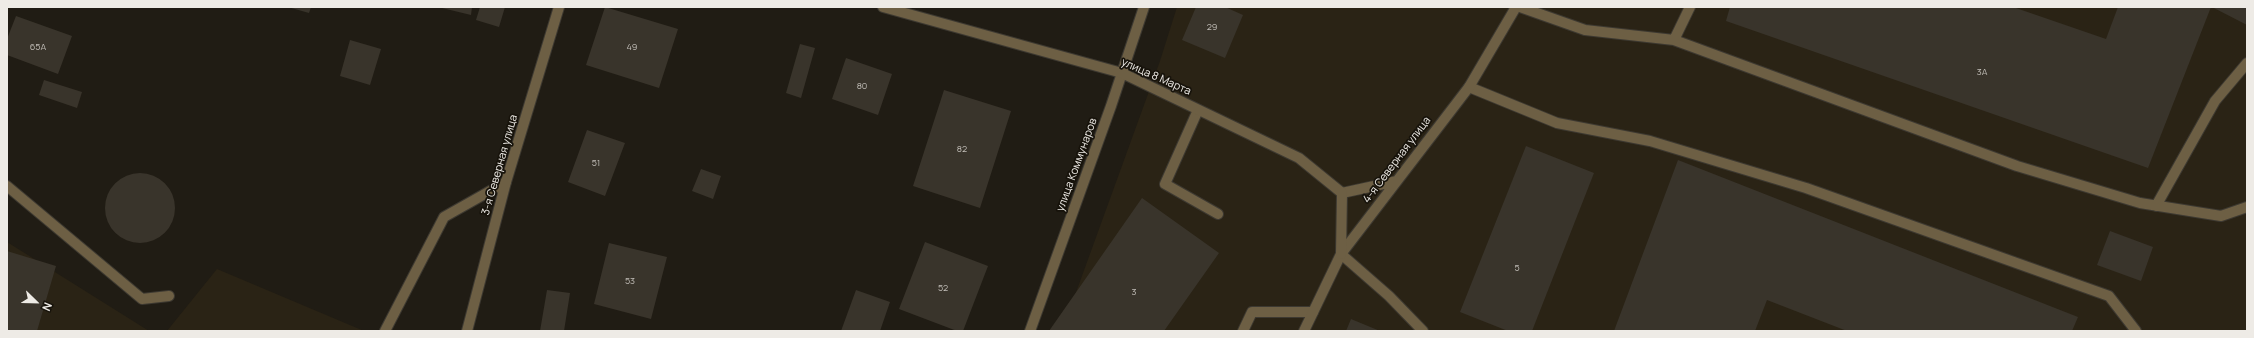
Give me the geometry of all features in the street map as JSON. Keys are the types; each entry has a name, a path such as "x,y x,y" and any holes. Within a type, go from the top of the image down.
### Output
{"street":[{"name":"3-я Северная улица","path":"467,331 506,182 559,7"},
{"name":"улица 8 Марта","path":"883,7 1122,73 1299,158 1342,193"},
{"name":"улица Коммунаров","path":"1030,331 1144,7"},
{"name":"4-я Северная улица","path":"1304,331 1341,254 1469,87 1516,7"},
{"path":"1520,7 1585,30 1674,40 2017,166 2140,203 2221,216 2247,207"},
{"path":"1674,40 1690,7"},
{"path":"2156,206 2215,101 2247,63"},
{"path":"1469,87 1557,123 1650,141 1806,188 2109,296 2136,331"},
{"path":"1198,110 1165,184 1218,214"},
{"path":"1397,181 1342,193 1341,254 1389,296 1423,331"},
{"path":"385,331 444,217 506,182"},
{"path":"7,186 142,299 169,296"},
{"path":"1243,331 1252,312 1313,312"}],"shaded area":[{"path":"1177,7 2247,7 2247,331 1062,331 1160,61"},
{"path":"7,242 149,331 7,331"},
{"path":"217,269 364,331 167,331"}],"building":[{"path":"288,7 311,7 309,13"},
{"path":"438,7 472,7 471,15"},
{"path":"480,7 505,7 499,27 476,20"},
{"path":"605,7 678,29 659,88 586,65"},
{"path":"1196,7 1225,7 1243,15 1225,58 1182,40"},
{"path":"1730,7 2013,7 2106,39 2118,7 2211,7 2148,168 1726,21"},
{"path":"2212,7 2247,7 2247,25"},
{"path":"16,16 72,36 58,74 7,55 7,39"},
{"path":"350,40 381,49 370,85 340,76"},
{"path":"800,44 815,48 801,98 786,93"},
{"path":"846,58 892,74 878,115 832,99"},
{"path":"44,80 82,92 77,108 39,95"},
{"path":"944,90 1011,111 980,208 913,186"},
{"path":"587,130 625,143 605,196 568,182"},
{"path":"1526,146 1594,173 1532,331 1508,331 1460,312"},
{"path":"1678,160 2078,317 2072,331 1847,331 1767,300 1755,331 1614,331"},
{"path":"701,169 721,176 713,199 692,191"},
{"path":"140,173 153,176 165,183 172,195 175,208 172,221 165,233 153,240 140,243 127,240 115,233 108,221 105,208 108,195 115,183 127,176"},
{"path":"1142,198 1219,253 1164,331 1049,331"},
{"path":"2110,231 2153,247 2141,281 2097,265"},
{"path":"925,242 988,266 963,331 957,331 899,309"},
{"path":"609,243 667,257 651,319 594,304"},
{"path":"7,251 56,266 37,331 7,331"},
{"path":"547,290 570,293 564,331 540,331"},
{"path":"856,290 890,302 880,331 841,331"},
{"path":"1351,319 1380,331 1346,331"}]}
